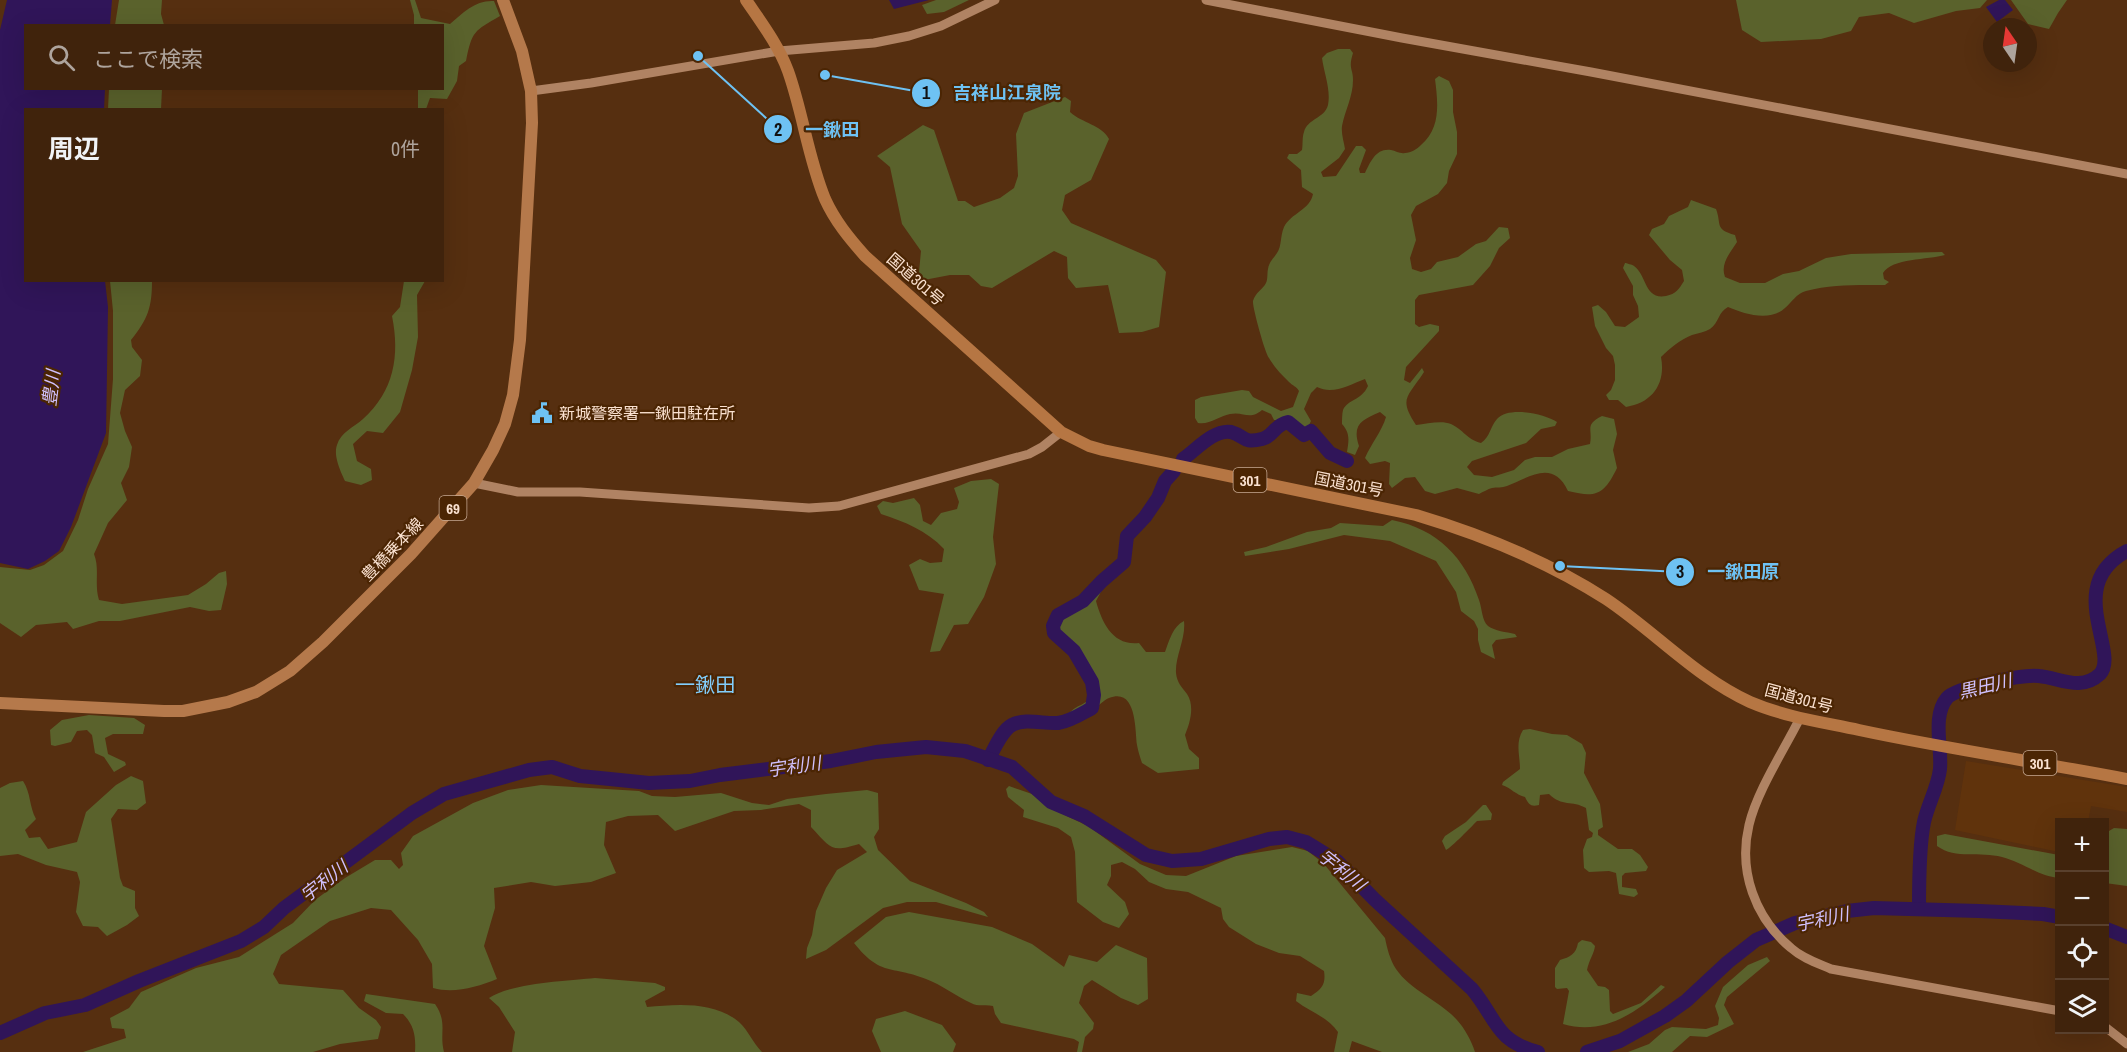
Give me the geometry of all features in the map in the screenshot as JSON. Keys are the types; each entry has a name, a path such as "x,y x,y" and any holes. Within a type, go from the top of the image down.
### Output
{"highway":[{"name":"国道301号","path":"746,0 788,69 825,200 844,232 865,256 1061,432 1089,446 1103,450 1416,515 1467,530 1511,547 1577,581 1608,600 1729,692 1781,714 1934,746 2127,779"}],"main road":[{"name":"豊橋乗本線","path":"0,703 183,711 228,702 256,692 290,671 323,642 411,554 474,483 505,424 517,371 532,123 531,91 522,51 503,0"}],"street":[{"path":"531,91 779,51 874,43 909,36 941,26 995,0"},
{"path":"1206,0 1402,39 1602,74 2127,174"},
{"path":"474,483 518,492 591,493 810,508 838,506 868,500 1029,454 1061,432"},
{"path":"1800,718 1756,803 1745,844 1749,884 1763,917 1791,948 1804,958 1831,969 2055,1010"},
{"path":"2109,1030 2127,1044"}],"shaded area":[{"path":"1966,761 2127,787 2127,812 2091,806 2089,818 2055,818 2055,851 1955,830"}],"green space":[{"path":"119,0 162,0 161,14 164,24 115,24"},
{"path":"410,0 415,0 421,18 450,24 470,8 487,1 494,1 500,16 475,33 466,61 459,66 457,81 447,99 430,98 426,108 418,108 418,90 444,90 444,24 414,24"},
{"path":"936,0 969,0 944,12 927,14 922,5"},
{"path":"1736,0 1987,0 1980,8 1956,11 1914,23 1889,13 1859,17 1851,31 1821,39 1761,42 1742,30"},
{"path":"2011,0 2067,0 2049,29 2037,26 2037,18 2024,18"},
{"path":"1338,49 1350,49 1353,53 1351,65 1353,86 1342,126 1345,149 1339,158 1321,172 1323,177 1336,176 1356,146 1362,146 1366,150 1359,169 1360,173 1365,173 1369,164 1381,151 1407,153 1419,146 1432,131 1435,123 1437,106 1435,79 1439,76 1449,81 1453,90 1457,154 1449,171 1447,183 1438,194 1416,206 1411,215 1416,240 1410,258 1412,269 1421,272 1431,269 1437,262 1458,257 1476,244 1486,241 1499,227 1508,228 1510,238 1499,248 1490,266 1473,285 1419,295 1415,300 1415,324 1419,327 1430,324 1439,326 1439,331 1406,367 1404,380 1410,383 1422,368 1424,372 1406,403 1416,425 1438,422 1451,424 1481,443 1502,415 1518,412 1535,414 1557,422 1555,426 1541,429 1526,443 1472,461 1467,467 1474,475 1492,477 1514,470 1525,460 1535,457 1552,457 1568,449 1590,444 1590,428 1593,422 1602,416 1614,419 1617,434 1613,450 1617,468 1608,484 1598,492 1586,494 1568,491 1562,481 1548,473 1532,475 1507,486 1492,488 1479,494 1457,488 1435,494 1425,491 1415,477 1405,478 1392,488 1389,484 1390,463 1385,461 1370,464 1365,458 1386,417 1380,412 1360,424 1357,433 1359,446 1355,455 1347,452 1348,437 1342,424 1343,410 1365,391 1368,386 1365,379 1335,390 1317,387 1311,393 1304,409 1311,421 1308,427 1300,427 1293,421 1274,420 1271,414 1262,410 1253,415 1230,414 1202,423 1198,423 1195,418 1195,400 1242,390 1249,391 1253,397 1281,411 1293,407 1299,391 1281,374 1269,358 1259,330 1253,301 1266,283 1270,262 1279,250 1284,227 1308,204 1313,194 1302,187 1301,170 1287,158 1289,154 1297,154 1302,150 1306,128 1320,116 1328,105 1329,93 1322,58 1327,53"},
{"path":"109,90 162,90 161,108 108,108"},
{"path":"1065,97 1071,101 1070,112 1102,130 1109,139 1091,180 1065,195 1062,210 1071,223 1156,260 1166,272 1159,327 1142,332 1119,333 1108,285 1076,288 1068,278 1067,257 1054,251 992,288 981,286 969,275 950,275 924,280 919,272 921,251 902,224 890,167 877,156 923,125 934,130 958,201 965,201 974,207 1000,198 1014,188 1018,176 1016,134 1024,113"},
{"path":"1691,200 1716,209 1721,228 1735,235 1737,242 1726,259 1724,272 1725,277 1740,283 1765,283 1826,258 1851,254 1942,252 1945,255 1902,262 1888,268 1883,273 1884,279 1889,282 1885,285 1835,286 1803,292 1785,308 1772,315 1749,314 1728,307 1710,329 1683,339 1661,357 1661,375 1655,390 1644,401 1626,407 1618,400 1609,400 1606,395 1615,380 1615,365 1613,356 1606,348 1595,326 1592,307 1598,305 1606,312 1615,326 1625,327 1639,317 1633,286 1623,268 1625,263 1638,270 1654,294 1666,296 1679,289 1684,281 1682,270 1670,260 1649,235 1652,229 1664,224 1669,216 1688,207"},
{"path":"110,282 152,282 148,312 131,340 132,347 142,360 140,376 125,390 120,413 132,447 129,467 121,483 127,500 108,523 94,554 99,600 122,604 188,595 219,573 226,571 227,584 221,610 209,611 190,607 120,621 99,621 73,629 67,622 36,625 21,637 0,623 0,567 30,570 44,565 63,551 78,520 88,489 108,444 113,379 113,311"},
{"path":"404,282 424,282 417,295 418,337 412,370 400,412 383,433 367,431 353,444 357,461 371,469 372,480 361,485 345,481 337,459 337,445 344,434 373,408 388,385 395,359 392,316 400,307"},
{"path":"991,479 999,484 993,537 996,564 984,597 968,624 954,625 940,651 930,652 944,594 919,590 909,565 920,559 930,563 942,562 944,549 915,527 881,514 877,506 883,501 893,503 914,498 920,505 923,521 931,525 941,513 957,509 959,502 954,488 971,481"},
{"path":"1392,520 1423,530 1448,548 1466,571 1473,585 1486,624 1494,629 1515,634 1517,637 1496,640 1492,645 1495,659 1481,652 1478,629 1474,621 1461,611 1456,592 1436,561 1390,541 1344,535 1289,549 1245,556 1244,552 1266,547 1307,532 1331,528 1340,523 1383,526"},
{"path":"1103,588 1096,601 1105,625 1122,641 1139,643 1146,652 1165,652 1174,630 1184,621 1176,673 1191,704 1190,720 1185,735 1189,749 1199,758 1199,769 1158,773 1142,763 1133,712 1130,704 1118,696 1103,701 1083,718 1066,717 1093,694 1086,670 1058,628 1069,611 1085,603 1096,589"},
{"path":"89,715 134,718 145,725 143,734 113,734 105,738 108,754 125,762 126,765 114,772 104,757 95,753 92,735 87,730 77,731 71,742 51,745 50,730 62,720"},
{"path":"1523,730 1567,735 1582,744 1586,753 1584,773 1600,804 1603,827 1598,830 1598,835 1618,849 1632,849 1640,855 1648,867 1646,871 1625,873 1622,876 1622,887 1636,889 1638,894 1634,897 1619,894 1616,873 1589,872 1584,868 1583,850 1587,839 1592,837 1593,833 1589,830 1586,808 1558,801 1549,794 1540,795 1539,805 1532,805 1525,797 1502,785 1520,769 1519,740"},
{"path":"131,776 143,781 146,803 137,810 118,809 111,819 120,878 123,886 135,891 135,908 139,916 107,936 98,927 83,926 76,912 80,882 77,872 46,865 18,854 0,856 0,788 10,783 23,781 36,819 25,830 29,838 40,837 48,849 77,842 86,812 116,785"},
{"path":"541,785 639,791 652,796 675,797 721,793 752,803 769,805 787,799 826,794 867,790 878,793 879,829 874,837 878,850 910,881 966,903 984,912 988,917 936,902 907,902 883,908 826,950 806,959 816,911 826,888 837,870 867,852 859,844 836,848 827,844 811,827 811,810 799,804 761,810 734,811 675,831 658,815 628,816 606,822 604,845 616,873 591,882 555,886 531,882 494,888 495,908 484,946 497,979 465,989 433,988 432,964 418,940 391,910 371,908 330,921 281,955 273,974 279,984 343,990 381,1027 378,1039 340,1044 313,1052 83,1052 126,1038 124,1029 112,1028 110,1018 129,1008 141,992 196,968 239,957 293,923 315,900 375,860 391,860 399,869 403,865 401,853 413,836 473,803 508,790"},
{"path":"1009,786 1032,794 1056,811 1088,826 1140,864 1166,875 1186,876 1236,856 1292,847 1308,851 1324,864 1385,938 1392,962 1402,977 1457,1020 1468,1035 1475,1052 1382,1052 1352,1041 1349,1052 1334,1052 1338,1032 1324,1018 1296,1001 1297,993 1311,996 1320,988 1324,983 1324,971 1300,956 1279,953 1256,944 1229,927 1223,919 1221,908 1188,892 1166,889 1149,882 1135,869 1122,862 1111,865 1111,876 1107,885 1125,902 1129,914 1119,928 1103,922 1077,902 1075,852 1071,837 1058,828 1023,817 1024,810 1008,797 1006,789"},
{"path":"1483,805 1486,805 1492,814 1491,820 1477,821 1446,850 1442,841 1445,836 1466,822"},
{"path":"2114,828 2127,829 2127,886 2109,884 2109,831"},
{"path":"1945,834 2055,854 2055,878 1994,855 1952,853 1937,846 1937,836"},
{"path":"909,912 992,927 1032,944 1064,967 1069,955 1097,962 1116,945 1147,958 1148,999 1138,1005 1121,998 1092,980 1084,986 1079,1003 1094,1023 1093,1029 1085,1037 1082,1052 1077,1052 1079,1042 1074,1039 1001,1023 993,1006 974,1004 926,979 879,966 863,954 854,943 886,917"},
{"path":"1582,940 1591,942 1595,946 1587,970 1598,986 1609,990 1610,1011 1613,1014 1641,1003 1661,985 1665,987 1618,1020 1592,1027 1563,1024 1569,991 1567,988 1557,989 1555,987 1555,968 1560,960 1574,952"},
{"path":"1767,957 1770,961 1727,997 1724,1005 1734,1024 1707,1037 1690,1036 1672,1052 1628,1052 1649,1044 1672,1027 1706,1029 1718,1025 1719,1018 1715,1006 1723,987 1748,965"},
{"path":"595,978 655,983 665,987 665,990 645,1001 647,1007 683,1005 718,1010 739,1022 762,1052 512,1052 515,1032 499,1007 489,998 525,986"},
{"path":"366,994 435,1004 441,1017 444,1052 415,1052 414,1031 407,1018 403,1014 386,1013 364,1001"},
{"path":"905,1011 942,1025 956,1044 953,1052 881,1052 872,1031 876,1019"}],"water":[{"name":"豊川","path":"7,0 112,0 110,24 24,24 24,90 105,90 104,108 24,108 24,282 105,282 108,307 106,433 71,527 59,551 28,569 0,563 0,30"},
{"path":"889,0 929,0 894,9"},
{"path":"1999,0 2005,0 2013,10 2002,18 1994,18 1986,7"}],"waterway":[{"path":"1183,459 1218,434 1231,432 1248,440 1256,440 1266,438 1280,425 1288,422 1304,435 1311,431 1330,453 1347,461"},
{"path":"988,760 1001,736 1012,725 1023,722 1063,722 1092,708 1094,695 1092,682 1074,651 1054,633 1053,626 1058,615 1083,601 1124,562 1127,536 1145,517 1158,498 1165,481 1174,471"},
{"name":"黒田川","path":"1919,908 1921,842 1924,822 1940,769 1939,723 1942,705 1953,694 1991,682 2039,676 2078,683 2093,679 2100,674 2104,664 2104,650 2097,617 2096,599 2099,581 2108,565 2127,551"},
{"name":"宇利川","path":"0,1033 45,1013 85,1005 241,941 264,927 284,908 412,813 444,794 529,770 552,767 580,776 649,783 690,781 831,761 876,752 926,747 965,751 1012,767 1051,802 1084,816 1146,855 1172,861 1201,859 1269,839 1287,837 1306,842 1337,861 1374,899 1472,989 1505,1035 1513,1042 1538,1052"},
{"name":"宇利川","path":"1587,1052 1620,1041 1665,1016 1686,1001 1728,962 1756,940 1795,923 1847,911 1874,908 2055,916"},
{"name":"宇利川","path":"2109,930 2127,937"},
{"name":"宇利川","path":"1518,1052 1522,1048"}],"place":[{"name":"一鍬田","path":"698,56"},
{"name":"吉祥山江泉院","path":"825,75"},
{"name":"新城警察署一鍬田駐在所","path":"542,413"},
{"name":"一鍬田原","path":"1560,566"}],"district":[{"name":"一鍬田","path":"705,684"}]}
